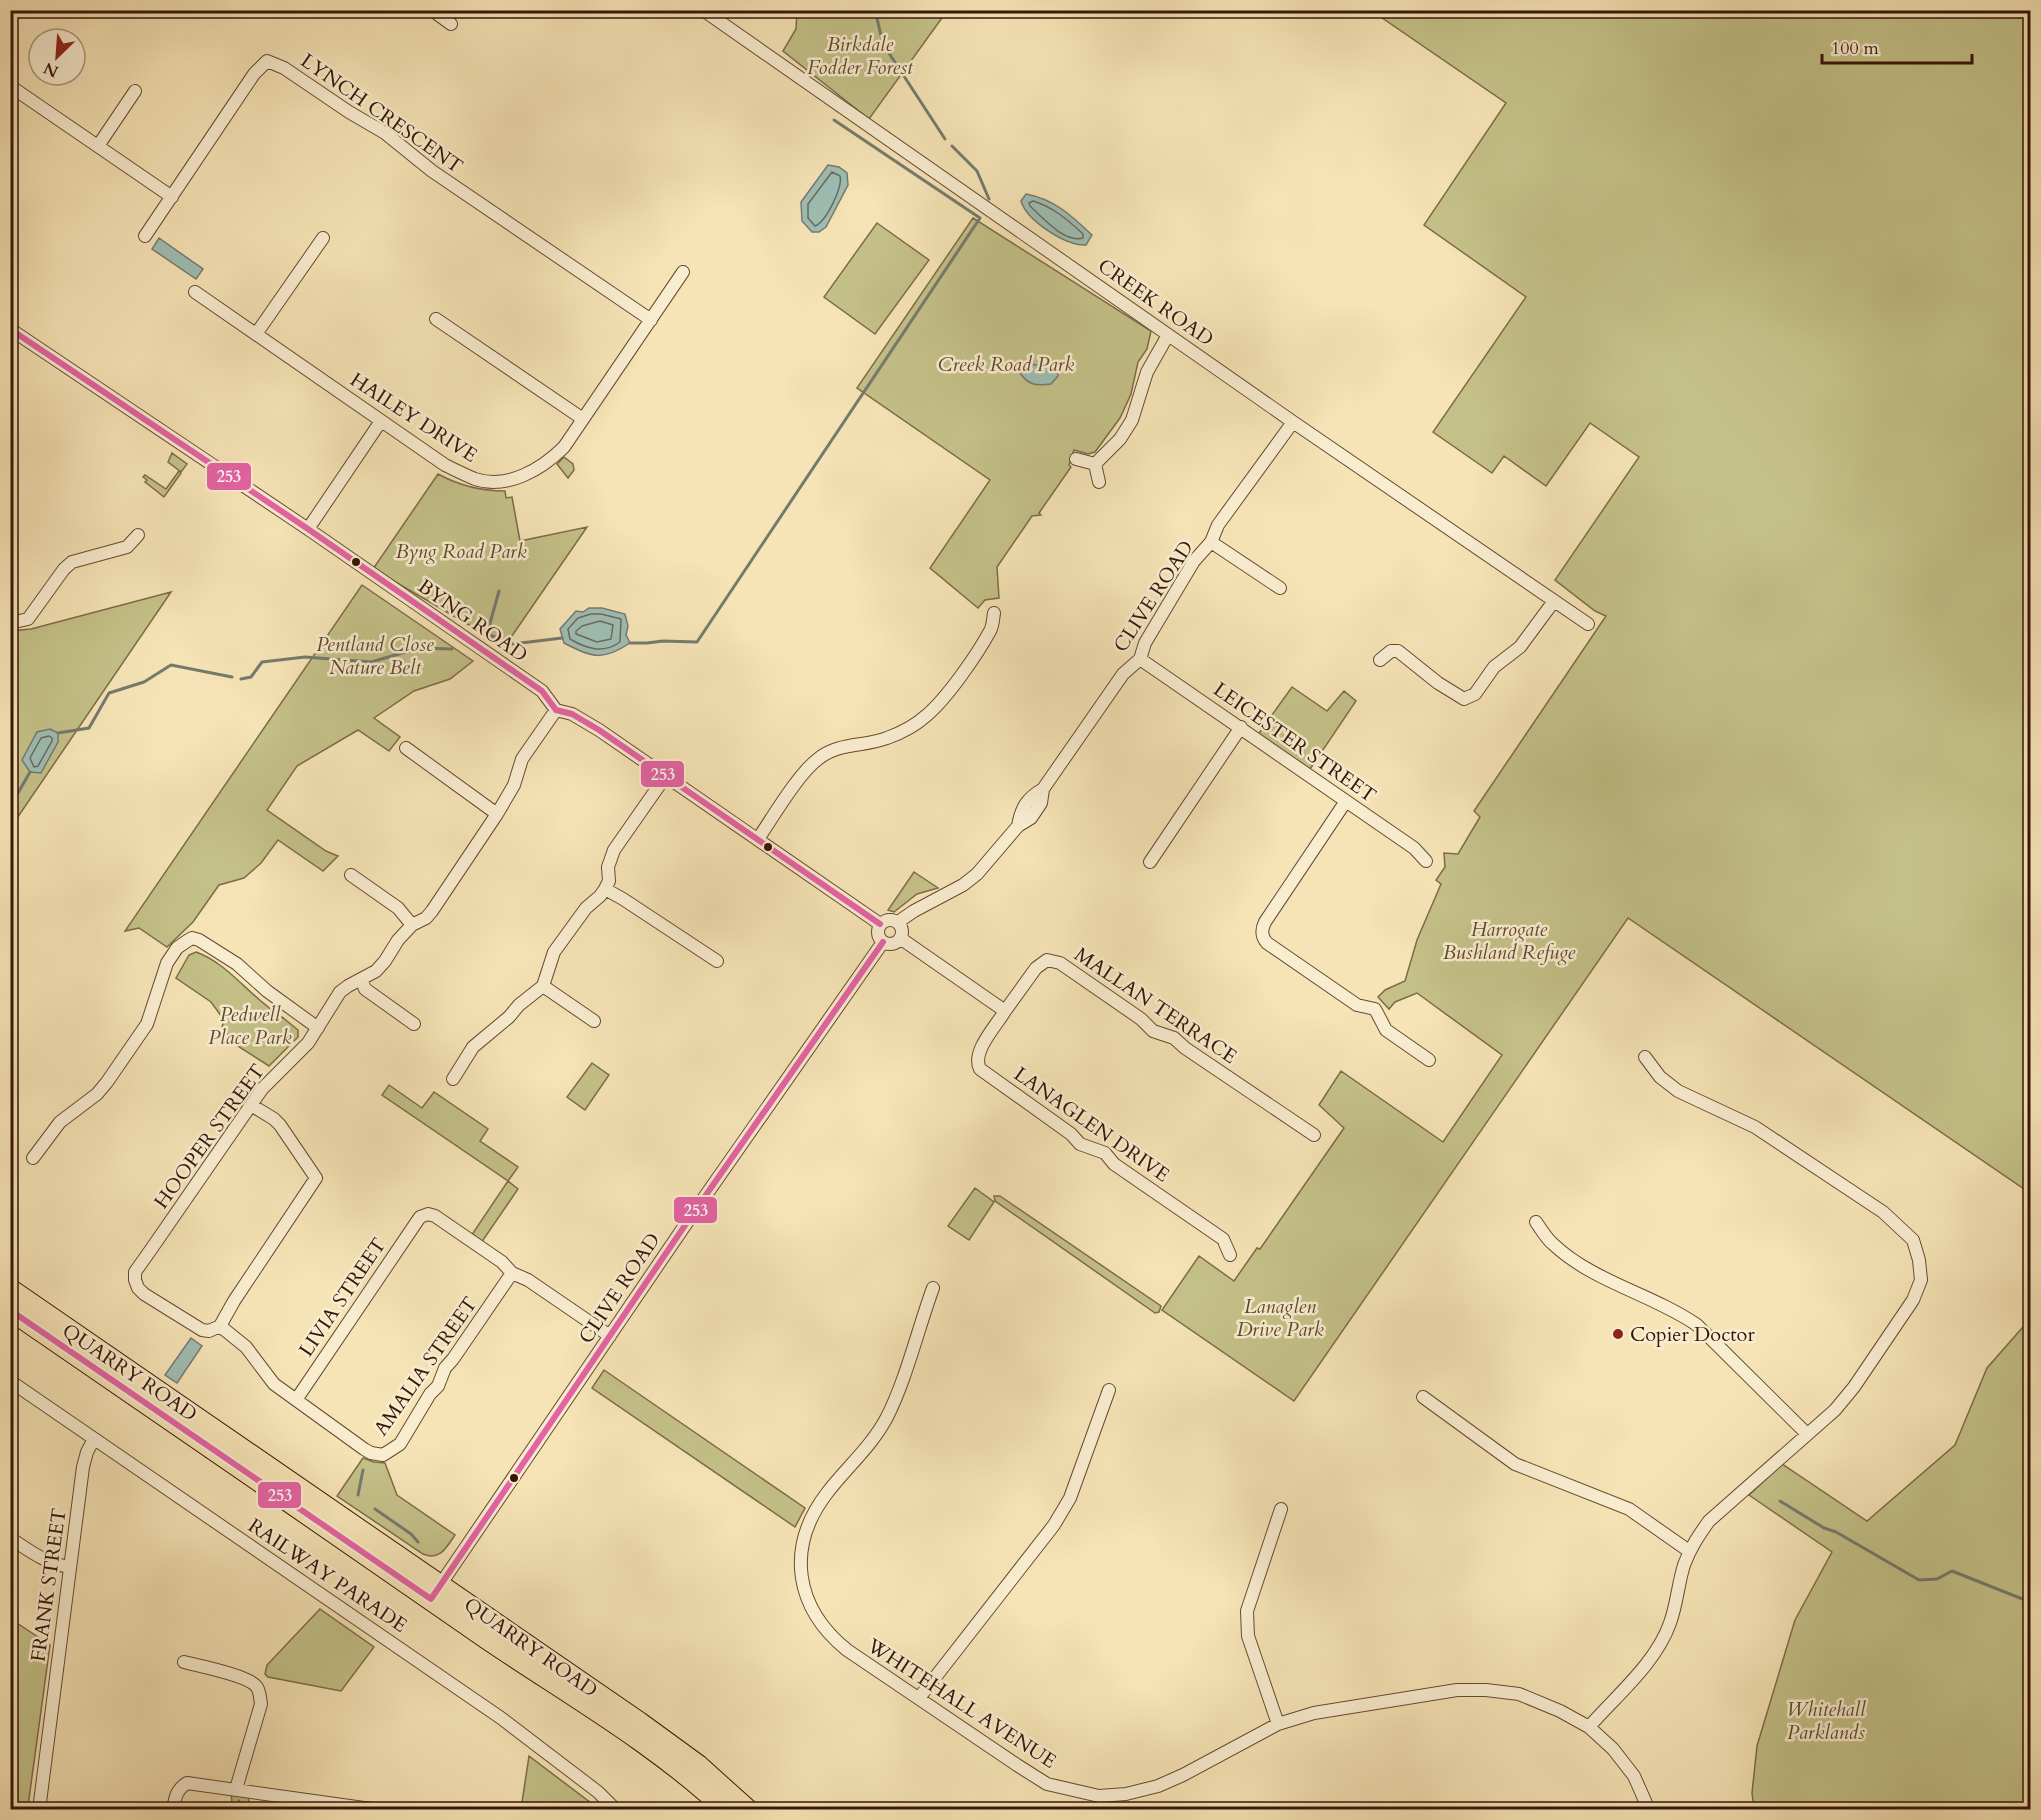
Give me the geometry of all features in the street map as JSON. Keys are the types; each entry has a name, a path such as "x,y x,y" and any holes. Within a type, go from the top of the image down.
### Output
{"main road":[{"name":"QUARRY ROAD","path":"10,1289 284,1488"},
{"name":"QUARRY ROAD","path":"10,1310 672,1745 748,1809"},
{"name":"QUARRY ROAD","path":"436,1592 692,1779 726,1809"}],"street":[{"path":"432,10 451,24"},
{"name":"CREEK ROAD","path":"703,10 843,110 1588,624"},
{"name":"LYNCH CRESCENT","path":"145,236 254,74 267,62 277,64 385,133 432,171 651,320"},
{"path":"10,86 172,197"},
{"path":"98,146 135,91"},
{"path":"256,334 323,238"},
{"name":"HAILEY DRIVE","path":"195,292 445,465 477,480 509,481 537,469 564,447 683,272"},
{"path":"436,319 583,419"},
{"name":"BYNG ROAD","path":"10,329 308,529 542,691 556,710 572,714 880,924"},
{"path":"1095,464 1120,439 1132,420 1147,372 1168,335"},
{"path":"308,529 381,422"},
{"name":"CLIVE ROAD","path":"898,922 963,885 977,874 1018,826 1031,818 1041,803 1043,789 1123,674 1140,659 1145,643 1194,561 1211,542 1218,525 1293,422"},
{"path":"1076,459 1095,464"},
{"path":"1095,464 1099,482"},
{"path":"10,623 28,619 64,569 72,562 127,547 138,535"},
{"path":"1211,542 1280,588"},
{"path":"1380,660 1391,651 1398,651 1438,683 1464,699 1475,694 1494,667 1520,647 1554,601"},
{"path":"758,839 804,774 826,753 846,745 886,739 926,716 947,694 992,629 994,613"},
{"name":"LEICESTER STREET","path":"1140,659 1414,848 1426,861"},
{"name":"HOOPER STREET","path":"220,1326 209,1331 196,1328 144,1294 135,1280 135,1272 139,1264 262,1089 308,1044 340,992 375,971 412,925 426,918 432,911 497,814 514,785 522,759 556,710"},
{"path":"1150,862 1241,728"},
{"path":"406,748 497,814"},
{"path":"453,1079 473,1047 543,986 554,952 586,908 605,889 609,881 608,867 614,850 665,777"},
{"path":"1346,801 1265,922 1263,939 1357,1005 1375,1009 1386,1030 1429,1060"},
{"path":"351,875 393,904 412,925"},
{"path":"605,889 623,898 717,961"},
{"path":"891,919 898,922 902,928 900,938 894,943 883,942 878,931 880,924 891,919"},
{"path":"33,1158 60,1122 97,1094 107,1082 147,1024 167,963 177,948 192,938 237,964 267,991 318,1028"},
{"path":"900,938 1005,1011"},
{"name":"CLIVE ROAD","path":"436,1592 697,1207 883,942"},
{"name":"MALLAN TERRACE","path":"1005,1011 1036,968 1047,960 1054,960 1141,1020 1153,1031 1177,1040 1185,1048 1314,1135"},
{"path":"361,978 365,989 414,1024"},
{"path":"543,986 594,1021"},
{"name":"LANAGLEN DRIVE","path":"1005,1011 979,1052 977,1063 980,1069 1071,1134 1080,1144 1105,1153 1114,1164 1223,1239 1230,1255"},
{"path":"1589,1727 1659,1646 1670,1623 1689,1551 1709,1521 1835,1410 1854,1387 1913,1300 1921,1280 1919,1260 1913,1240 1883,1212 1755,1127 1678,1091 1660,1077 1645,1057"},
{"path":"220,1326 234,1301 316,1178 280,1125 251,1105"},
{"name":"LIVIA STREET","path":"296,1400 420,1217 428,1214 435,1216 502,1262 512,1273"},
{"path":"1536,1222 1551,1243 1572,1259 1594,1272 1676,1310 1697,1324 1807,1434"},
{"path":"512,1273 528,1280 610,1336"},
{"name":"AMALIA STREET","path":"220,1326 246,1347 274,1384 371,1453 383,1455 400,1444 409,1425 438,1386 445,1368 512,1273"},
{"name":"WHITEHALL AVENUE","path":"933,1288 898,1391 886,1419 872,1440 826,1495 808,1526 803,1547 801,1570 805,1594 812,1612 827,1632 847,1650 1047,1784 1099,1796 1126,1794 1183,1775 1278,1724 1334,1709 1456,1690 1486,1690 1519,1694 1560,1711 1589,1727 1613,1749 1634,1776 1650,1809"},
{"name":"RAILWAY PARADE","path":"10,1381 501,1718 598,1792 616,1809"},
{"path":"919,1698 1054,1525 1070,1498 1109,1390"},
{"path":"1423,1397 1515,1464 1629,1509 1689,1551"},
{"name":"FRANK STREET","path":"39,1809 83,1467 94,1438"},
{"path":"1278,1724 1248,1636 1247,1611 1281,1509"},
{"path":"10,1538 42,1560 70,1567"},
{"path":"184,1662 244,1678 255,1684 259,1691 261,1704 236,1789"},
{"path":"173,1809 175,1795 180,1787 187,1784 378,1809"}],"green space":[{"name":"Birkdale Fodder Forest","path":"797,11 947,11 869,119 783,51 796,29"},
{"path":"1372,11 2030,11 2030,1193 1628,918 1294,1401 1162,1310 1199,1256 1234,1281 1257,1248 1260,1249 1344,1128 1319,1105 1341,1071 1443,1142 1502,1055 1417,993 1395,1002 1389,1009 1378,997 1385,990 1405,981 1417,940 1441,884 1436,880 1445,867 1444,853 1458,854 1480,817 1474,811 1606,616 1595,611 1555,580 1639,457 1590,423 1546,486 1504,456 1492,473 1433,432 1526,297 1424,225 1506,103"},
{"name":"Creek Road Park","path":"973,218 1151,331 1147,349 1138,362 1131,394 1120,418 1095,452 1088,454 1074,450 1069,465 1071,467 1039,513 1041,515 1032,516 997,567 999,598 985,600 978,608 930,568 990,480 857,388"},
{"path":"877,223 929,260 875,334 824,297"},
{"path":"172,453 187,464 181,472 168,462"},
{"path":"564,457 573,464 574,470 568,478 557,464"},
{"path":"179,471 181,473 164,497 145,482 147,480 143,477 145,475 166,489"},
{"name":"Byng Road Park","path":"438,474 470,487 505,491 506,498 512,497 520,541 587,527 505,646 373,569"},
{"name":"Pentland Close Nature Belt","path":"362,585 473,661 450,679 414,691 374,718 400,737 389,751 358,730 297,766 267,810 326,851 338,856 323,871 278,840 261,863 244,878 219,885 193,922 167,947 139,928 125,931"},
{"path":"171,592 11,827 11,631 31,629"},
{"path":"1292,687 1327,711 1344,691 1356,701 1308,772 1257,736"},
{"path":"914,872 938,888 917,894 894,912 888,910"},
{"name":"Pedwell Place Park","path":"196,952 228,971 275,1012 272,1017 279,1021 282,1017 298,1030 298,1037 269,1066 233,1043 222,1027 224,1020 211,1002 176,978 189,955"},
{"path":"592,1063 609,1075 585,1110 567,1097"},
{"path":"389,1085 422,1108 434,1092 488,1129 480,1141 518,1167 508,1181 382,1095"},
{"path":"508,1181 518,1189 479,1246 469,1239"},
{"path":"975,1188 994,1202 969,1240 948,1226"},
{"path":"994,1196 1000,1196 1161,1306 1159,1312 1155,1313 995,1201"},
{"name":"Whitehall Parklands","path":"2030,1319 2030,1809 1754,1809 1752,1793 1757,1746 1795,1620 1832,1552 1749,1495 1782,1464 1867,1521 1955,1445 1987,1368"},
{"path":"604,1370 805,1508 795,1527 592,1388"},
{"path":"363,1458 385,1463 397,1495 455,1535 442,1552 434,1556 423,1554 337,1496"},
{"path":"320,1609 374,1647 341,1691 268,1677 265,1674 267,1665"},
{"path":"11,1619 50,1645 28,1806 11,1804"},
{"path":"529,1756 599,1809 521,1809"},
{"path":"231,1794 248,1796 250,1809 233,1809"}],"water":[{"path":"828,165 839,167 847,173 848,185 826,227 819,232 812,232 802,221 801,202"},
{"path":"1026,194 1054,204 1077,221 1092,235 1086,245 1058,237 1039,224 1021,201"},
{"path":"159,238 203,269 196,279 152,249"},
{"path":"1049,360 1057,366 1058,376 1051,384 1033,384 1020,373 1025,364 1040,365"},
{"path":"589,608 602,608 625,614 628,626 626,635 630,643 612,653 597,655 582,652 564,643 560,629 576,611 583,612"},
{"path":"50,729 58,733 58,742 41,773 30,772 22,760 37,732"},
{"path":"191,1338 202,1346 177,1383 165,1375"}],"waterway":[{"path":"875,10 883,44 945,139"},
{"path":"630,643 697,642 980,218 834,120"},
{"path":"952,146 977,171 989,199"},
{"path":"499,591 487,634 513,644 562,638"},
{"path":"241,679 251,677 262,662 305,657 371,662 420,648 452,649"},
{"path":"58,733 89,728 109,693 144,682 171,665 232,677"},
{"path":"10,796 18,793 30,772"},
{"path":"358,1495 363,1470"},
{"path":"1780,1501 1919,1580 1937,1579 1952,1571 2030,1602"},
{"path":"375,1509 411,1534 418,1542"},
{"path":"239,1801 241,1810"}],"transit line":[{"name":"253","path":"10,329 308,529 542,691 556,710 572,714 599,730 880,924"},
{"name":"253","path":"10,1310 431,1599 692,1215 883,942"}],"place":[{"name":"Copier Doctor","path":"1618,1334"}],"park label":[{"name":"Harrogate Bushland Refuge","path":"1509,940"},
{"name":"Lanaglen Drive Park","path":"1280,1318"}]}
